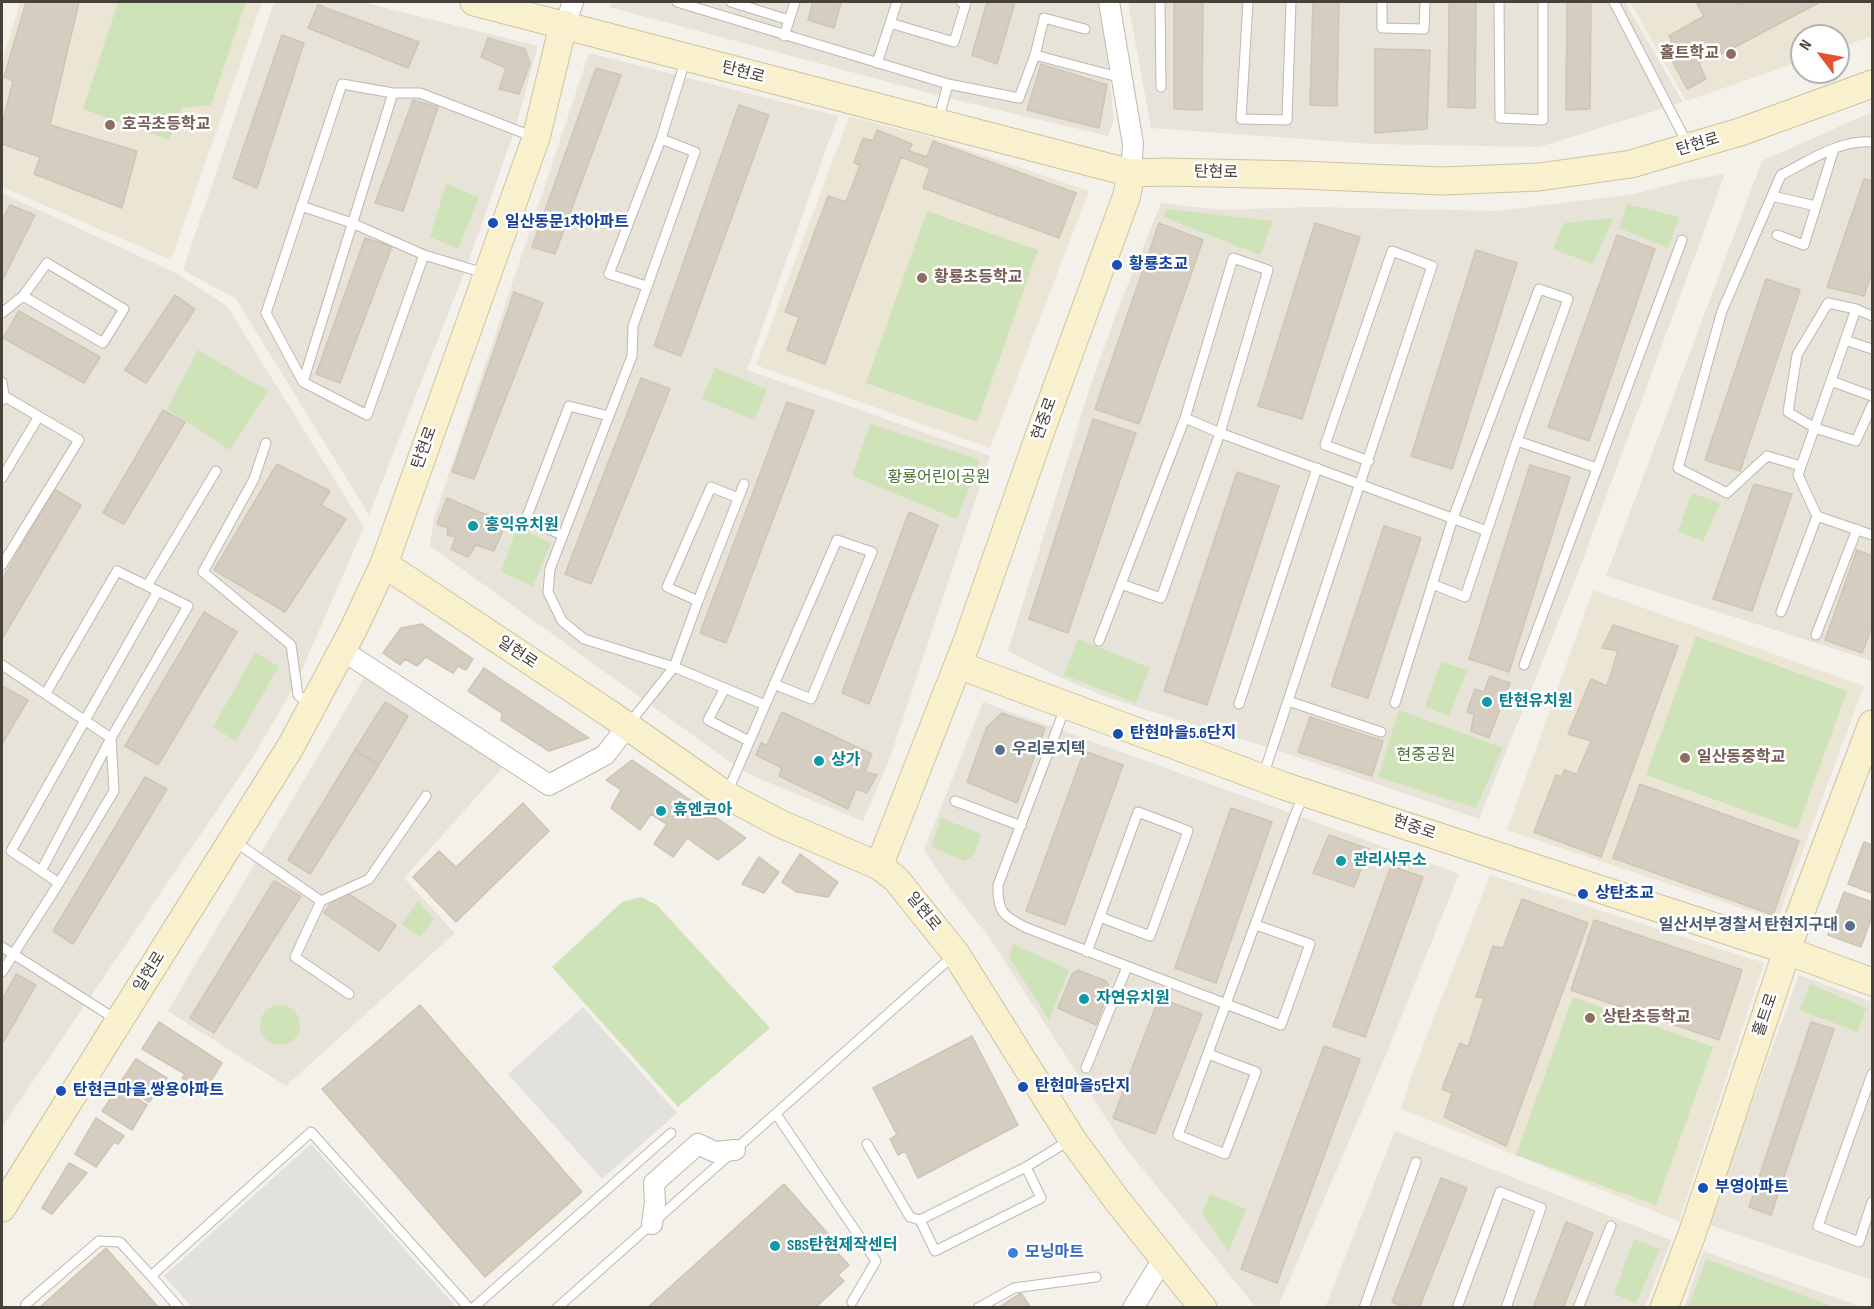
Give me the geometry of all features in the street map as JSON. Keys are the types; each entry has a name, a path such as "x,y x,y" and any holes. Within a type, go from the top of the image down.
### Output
{"main road":[{"name":"탄현로","path":"474,2 569,13 686,58 1131,173 1278,174 1442,181 1539,177 1630,164 1689,148 1872,84"},
{"name":"탄현로","path":"384,564 536,138 560,38 569,13"},
{"name":"현중로","path":"879,866 958,665 1127,195 1131,173"},
{"name":"일현로","path":"2,1208 291,746 384,564 726,795 781,824 879,866 896,879 956,954 1072,1139 1203,1308"},
{"name":"현중로","path":"958,665 1263,778 1787,951 1872,982"},
{"name":"홀트로","path":"1664,1308 1787,951 1872,724"}],"street":[{"path":"1109,2 1133,144 1131,173"},
{"path":"342,650 549,785 605,755 627,727"},
{"path":"652,1224 655,1203 654,1183 698,1144 715,1152 735,1150"},
{"path":"1133,1308 1163,1259"}],"lane":[{"path":"677,2 948,84 1019,98 1035,55 1044,18 1085,29"},
{"path":"726,18 731,2 789,20"},
{"path":"784,36 795,2"},
{"path":"877,63 897,2"},
{"path":"890,23 954,42 966,3 962,2"},
{"path":"1160,2 1161,87"},
{"path":"1248,2 1241,119 1287,120 1291,2"},
{"path":"1382,2 1382,28 1424,29 1425,2"},
{"path":"1499,2 1500,118 1543,120 1543,2"},
{"path":"1614,2 1689,148"},
{"path":"1035,55 1122,78"},
{"path":"646,286 609,274 661,139 686,58"},
{"path":"424,255 367,415 303,382 266,313 342,84 393,93 420,93 536,138"},
{"path":"937,123 948,84"},
{"path":"303,382 393,93"},
{"path":"661,139 695,152 633,326 632,356 550,569 548,592 562,621 584,639 674,667 765,705"},
{"path":"1801,466 1767,456 1727,493 1678,468 1722,311 1781,175 1834,149 1860,141 1872,142"},
{"path":"1777,236 1804,245 1834,149"},
{"path":"1772,196 1816,206"},
{"path":"301,206 352,223 424,255 488,274"},
{"path":"1524,665 1682,240"},
{"path":"1263,778 1369,461 1432,266 1392,251 1325,445 1369,461"},
{"path":"1099,641 1185,418 1233,258 1268,270 1220,433 1161,598 1121,584"},
{"path":"2,313 23,296 47,263 124,309 103,343 23,296"},
{"path":"1395,703 1432,584 1453,518 1539,289 1568,299 1517,441 1465,597 1432,584"},
{"path":"1872,316 1856,309 1828,303 1797,355 1788,412 1815,428 1856,441 1872,405"},
{"path":"1782,612 1817,516 1798,475 1856,309"},
{"path":"1845,340 1872,349"},
{"path":"1831,381 1872,396"},
{"path":"2,382 3,398 79,440 2,566"},
{"path":"562,535 526,519 568,406 609,416"},
{"path":"2,478 39,416"},
{"path":"1185,418 1487,531"},
{"path":"1517,441 1598,468"},
{"path":"266,443 254,479 203,572 291,645 298,694 312,707"},
{"path":"1239,704 1317,468"},
{"path":"147,586 216,471"},
{"path":"627,727 674,667 744,484"},
{"path":"698,601 667,587 711,487 738,498"},
{"path":"1817,516 1872,535"},
{"path":"1816,635 1857,529"},
{"path":"726,795 749,741 837,540 872,552 810,699 774,684"},
{"path":"41,871 111,738 188,606 117,572 46,693"},
{"path":"59,883 11,851 158,591"},
{"path":"2,665 111,738"},
{"path":"725,688 708,720 749,741"},
{"path":"1288,701 1382,732"},
{"path":"1066,706 998,885 1000,909 1011,920 1027,928 1281,1025 1310,944 1256,925"},
{"path":"2,972 114,791 111,738"},
{"path":"1209,1053 1256,1072 1225,1154 1179,1135 1209,1053 1256,925 1305,791"},
{"path":"350,994 296,957 321,901 369,879 426,796"},
{"path":"955,801 1021,826"},
{"path":"1087,952 1138,812 1188,831 1150,936 1100,917"},
{"path":"232,839 321,901"},
{"path":"2,947 119,1022"},
{"path":"557,1308 956,954"},
{"path":"1086,1068 1126,967"},
{"path":"1872,1074 1818,1226 1859,1242 1872,1202"},
{"path":"776,1114 876,1262 852,1302"},
{"path":"151,1276 312,1132 471,1308 670,1133"},
{"path":"867,1144 910,1217 920,1220 1026,1167 1072,1139"},
{"path":"1364,1308 1416,1162"},
{"path":"920,1220 935,1251 957,1241 1041,1198 1026,1167"},
{"path":"1457,1308 1500,1192 1541,1208 1506,1308"},
{"path":"1578,1308 1611,1226"},
{"path":"25,1308 26,1304 99,1241 120,1242 179,1308"},
{"path":"978,1308 1014,1288 1096,1277"}],"shaded area":[{"name":"호곡초등학교","path":"20,2 262,2 171,260 2,187 2,63"},
{"path":"274,2 362,2 538,46 515,129 466,268 369,515 236,299 183,270"},
{"path":"611,2 1101,2 1114,119 1108,136 944,97 609,7"},
{"path":"1128,2 1625,2 1683,102 1539,147 1373,144 1151,128"},
{"name":"홀트학교","path":"1630,2 1872,2 1872,36 1850,44 1850,24 1790,24 1790,65 1686,101"},
{"path":"589,53 838,116 747,370 990,456 889,761 863,821 755,777 737,767 430,546 434,518"},
{"path":"1872,112 1872,661 1606,576 1762,161"},
{"name":"황룡초등학교","path":"849,117 927,136 1089,191 990,448 756,365"},
{"path":"1725,174 1579,570 1479,819 1298,757 1109,698 1059,677 1008,651 1090,387 1118,309 1161,203 1222,210 1312,207 1498,211 1635,194 1683,181"},
{"path":"2,193 176,273 227,306 364,527 297,681 253,757 2,1127"},
{"name":"일산동중학교","path":"1593,590 1864,686 1777,920 1507,830"},
{"path":"367,673 505,765 404,878 455,933 286,1086 168,1011"},
{"path":"983,702 1459,874 1383,1062 1278,1307 1256,1307 1126,1149 989,937 952,891 924,850"},
{"name":"상탄초등학교","path":"1490,875 1764,963 1679,1221 1401,1109 1412,1074"},
{"path":"1799,975 1872,1002 1872,1280 1707,1224"},
{"path":"583,1007 677,1113 602,1179 508,1074"},
{"path":"1395,1131 1671,1240 1645,1307 1325,1308"},
{"path":"311,1144 456,1307 192,1307 164,1276"},
{"path":"1703,1251 1862,1307 1684,1308"}],"green space":[{"path":"118,2 246,2 211,105 182,108 169,140 83,109"},
{"path":"446,184 479,197 458,249 430,237"},
{"path":"1627,204 1679,217 1668,248 1619,228"},
{"path":"1167,209 1273,221 1260,255 1163,217"},
{"path":"927,211 1038,250 977,422 866,383"},
{"path":"1613,218 1593,264 1553,249 1564,223"},
{"path":"198,350 268,391 230,450 167,409"},
{"path":"715,368 767,389 754,420 702,399"},
{"name":"황룡어린이공원","path":"870,424 980,460 957,519 852,476"},
{"path":"1692,493 1720,503 1703,541 1678,531"},
{"path":"517,527 551,543 533,586 501,572"},
{"path":"1696,636 1847,691 1797,829 1646,775"},
{"path":"1078,639 1150,668 1136,703 1064,675"},
{"path":"255,653 279,666 236,741 213,727"},
{"path":"1441,662 1467,670 1449,716 1425,707"},
{"name":"현중공원","path":"1399,710 1503,748 1476,808 1378,777"},
{"path":"941,818 981,834 974,855 965,861 931,847"},
{"path":"641,897 657,905 770,1028 678,1107 552,967 622,902"},
{"path":"418,901 434,919 420,937 402,924"},
{"path":"1013,944 1069,970 1049,1020 1009,957"},
{"path":"1810,984 1866,1008 1858,1032 1800,1010"},
{"path":"1573,997 1713,1047 1656,1205 1516,1155"},
{"path":"280,1005 294,1011 300,1025 294,1039 280,1045 266,1039 260,1025 266,1011"},
{"path":"1210,1194 1246,1209 1229,1251 1202,1214"},
{"path":"1634,1239 1660,1249 1636,1303 1614,1294"},
{"path":"1706,1259 1834,1307 1688,1307"}],"building":[{"path":"26,2 79,2 50,125 137,151 122,208 34,174 40,157 2,144 2,124 13,81 4,77"},
{"path":"813,2 841,2 834,28 808,20"},
{"path":"987,2 1015,2 997,64 972,55"},
{"path":"1174,2 1203,2 1202,110 1174,109"},
{"path":"1313,2 1339,2 1337,106 1310,105"},
{"path":"1449,2 1476,2 1475,108 1448,107"},
{"path":"1567,2 1591,2 1590,109 1566,110"},
{"path":"1736,2 1738,5 1745,2 1820,2 1722,54 1720,50 1699,63 1706,79 1687,89 1664,45 1672,41 1669,36 1704,16 1697,4"},
{"path":"318,5 419,42 408,68 308,28"},
{"path":"282,35 304,43 257,188 233,178"},
{"path":"488,38 525,49 530,64 519,94 499,89 506,68 481,57"},
{"path":"1375,49 1430,50 1427,129 1375,133"},
{"path":"1041,64 1107,85 1099,128 1027,110"},
{"path":"596,68 621,75 555,254 532,247"},
{"path":"413,100 438,107 403,211 375,203"},
{"path":"739,105 769,115 681,356 654,346"},
{"path":"877,130 912,144 909,151 927,157 933,141 1076,193 1059,238 923,188 930,168 901,157 825,364 787,350 799,317 785,312 828,196 846,202 860,165 854,163 863,138 873,141"},
{"path":"1864,179 1872,181 1872,272 1864,296 1827,287"},
{"path":"10,205 35,215 2,281 2,220"},
{"path":"1159,223 1203,240 1139,424 1095,409"},
{"path":"1315,223 1360,237 1302,419 1258,406"},
{"path":"1617,235 1655,249 1589,441 1548,427"},
{"path":"365,238 392,246 340,383 316,374"},
{"path":"1476,250 1517,263 1452,469 1411,456"},
{"path":"1766,279 1800,290 1740,471 1705,460"},
{"path":"514,292 543,303 474,479 452,472"},
{"path":"175,295 195,309 146,383 125,370"},
{"path":"19,311 100,357 84,383 3,338"},
{"path":"641,378 670,389 591,584 565,574"},
{"path":"787,402 814,411 726,643 700,633"},
{"path":"163,410 185,422 124,524 103,513"},
{"path":"1093,419 1136,433 1068,633 1029,619"},
{"path":"277,464 330,491 321,505 346,519 285,612 214,570"},
{"path":"1530,465 1570,477 1509,672 1469,659"},
{"path":"1237,472 1279,486 1207,705 1164,691"},
{"path":"1754,484 1792,494 1752,611 1713,599"},
{"path":"54,489 81,505 2,639 2,580"},
{"name":"홍익유치원","path":"447,498 506,523 494,551 476,545 468,557 451,549 456,537 447,535 448,528 437,524"},
{"path":"909,512 938,525 869,704 842,693"},
{"path":"1384,526 1421,538 1368,698 1331,686"},
{"path":"1857,550 1872,556 1872,627 1862,653 1825,640"},
{"path":"204,612 237,632 158,765 125,746"},
{"path":"422,624 473,659 466,670 458,666 453,673 426,657 417,666 405,659 400,665 383,653 401,628"},
{"path":"1613,625 1678,646 1601,857 1534,832 1556,775 1562,777 1564,770 1577,774 1591,741 1568,734 1591,679 1607,686 1618,651 1602,648"},
{"path":"484,668 589,738 549,751 501,720 502,713 468,691"},
{"name":"탄현유치원","path":"1490,676 1510,683 1489,738 1471,731 1474,714 1467,712 1475,689 1484,692"},
{"path":"2,686 28,700 2,744"},
{"path":"385,702 408,716 379,765 355,750"},
{"name":"상가","path":"782,712 872,754 865,772 877,775 867,793 856,789 848,809 779,776 782,768 756,755 761,743 767,745"},
{"path":"1002,713 1045,728 1017,803 967,782 987,727"},
{"path":"1310,717 1383,741 1372,776 1298,752"},
{"path":"355,750 379,765 310,874 288,860"},
{"path":"1084,751 1123,765 1065,925 1026,911"},
{"name":"휴엔코아","path":"632,760 746,838 718,860 687,838 673,857 654,844 667,824 651,814 640,830 611,808 621,790 606,780"},
{"path":"145,777 167,789 73,944 53,931"},
{"path":"1640,784 1799,841 1773,915 1613,858"},
{"path":"523,803 549,831 456,922 413,877 439,851 456,867"},
{"path":"1231,808 1272,822 1216,983 1175,968"},
{"name":"관리사무소","path":"1329,835 1369,849 1354,887 1313,873"},
{"path":"1864,842 1872,845 1872,893 1848,884"},
{"path":"800,854 838,882 828,897 796,892 782,882"},
{"path":"759,857 779,872 764,893 742,884"},
{"path":"1391,866 1423,877 1365,1037 1333,1026"},
{"path":"274,881 301,896 214,1033 190,1018"},
{"path":"341,889 396,925 379,951 324,913"},
{"name":"일산서부경찰서 탄현지구대","path":"1844,892 1872,902 1872,916 1861,947 1828,935"},
{"path":"1522,899 1588,923 1506,1146 1444,1117 1452,1093 1442,1089 1460,1043 1468,1047 1484,998 1476,997 1493,946 1503,948"},
{"path":"1594,920 1742,970 1719,1040 1571,990"},
{"name":"자연유치원","path":"1078,970 1106,981 1110,989 1096,1025 1058,1008 1072,974"},
{"path":"16,974 36,985 2,1044 2,1000"},
{"path":"1159,998 1202,1014 1155,1134 1113,1118"},
{"path":"420,1005 582,1192 485,1277 322,1089"},
{"path":"159,1022 222,1063 204,1092 182,1078 185,1074 142,1049"},
{"path":"1811,1022 1834,1029 1771,1215 1749,1207"},
{"path":"972,1036 1018,1125 918,1178 905,1151 898,1155 890,1139 897,1135 873,1088"},
{"path":"1324,1046 1360,1059 1277,1283 1241,1269"},
{"path":"136,1059 167,1078 149,1102 120,1083"},
{"path":"119,1087 147,1105 132,1130 102,1111"},
{"path":"96,1118 124,1136 118,1144 114,1142 96,1167 75,1154"},
{"path":"69,1163 87,1173 52,1214 42,1208"},
{"path":"1441,1178 1467,1188 1419,1308 1406,1308 1392,1302"},
{"name":"SBS탄현제작센터","path":"784,1184 837,1244 833,1248 849,1265 838,1275 844,1281 815,1308 647,1308"},
{"path":"1566,1222 1593,1233 1563,1308 1533,1308"},
{"path":"106,1248 159,1308 39,1308"},
{"path":"1021,1293 1031,1308 998,1308"}],"place":[{"name":"홀트학교","path":"1731,54"},
{"name":"호곡초등학교","path":"110,125"},
{"name":"일산동문1차아파트","path":"493,223"},
{"name":"황룡초교","path":"1117,265"},
{"name":"황룡초등학교","path":"922,278"},
{"name":"홍익유치원","path":"473,526"},
{"name":"탄현유치원","path":"1487,702"},
{"name":"탄현마을5.6단지","path":"1118,734"},
{"name":"우리로지텍","path":"1000,750"},
{"name":"일산동중학교","path":"1685,758"},
{"name":"상가","path":"819,761"},
{"name":"휴엔코아","path":"661,811"},
{"name":"관리사무소","path":"1341,861"},
{"name":"상탄초교","path":"1583,894"},
{"name":"일산서부경찰서 탄현지구대","path":"1850,926"},
{"name":"자연유치원","path":"1084,999"},
{"name":"상탄초등학교","path":"1590,1018"},
{"name":"탄현마을5단지","path":"1023,1087"},
{"name":"탄현큰마을.쌍용아파트","path":"61,1091"},
{"name":"부영아파트","path":"1703,1188"},
{"name":"SBS탄현제작센터","path":"775,1246"},
{"name":"모닝마트","path":"1013,1253"}]}
